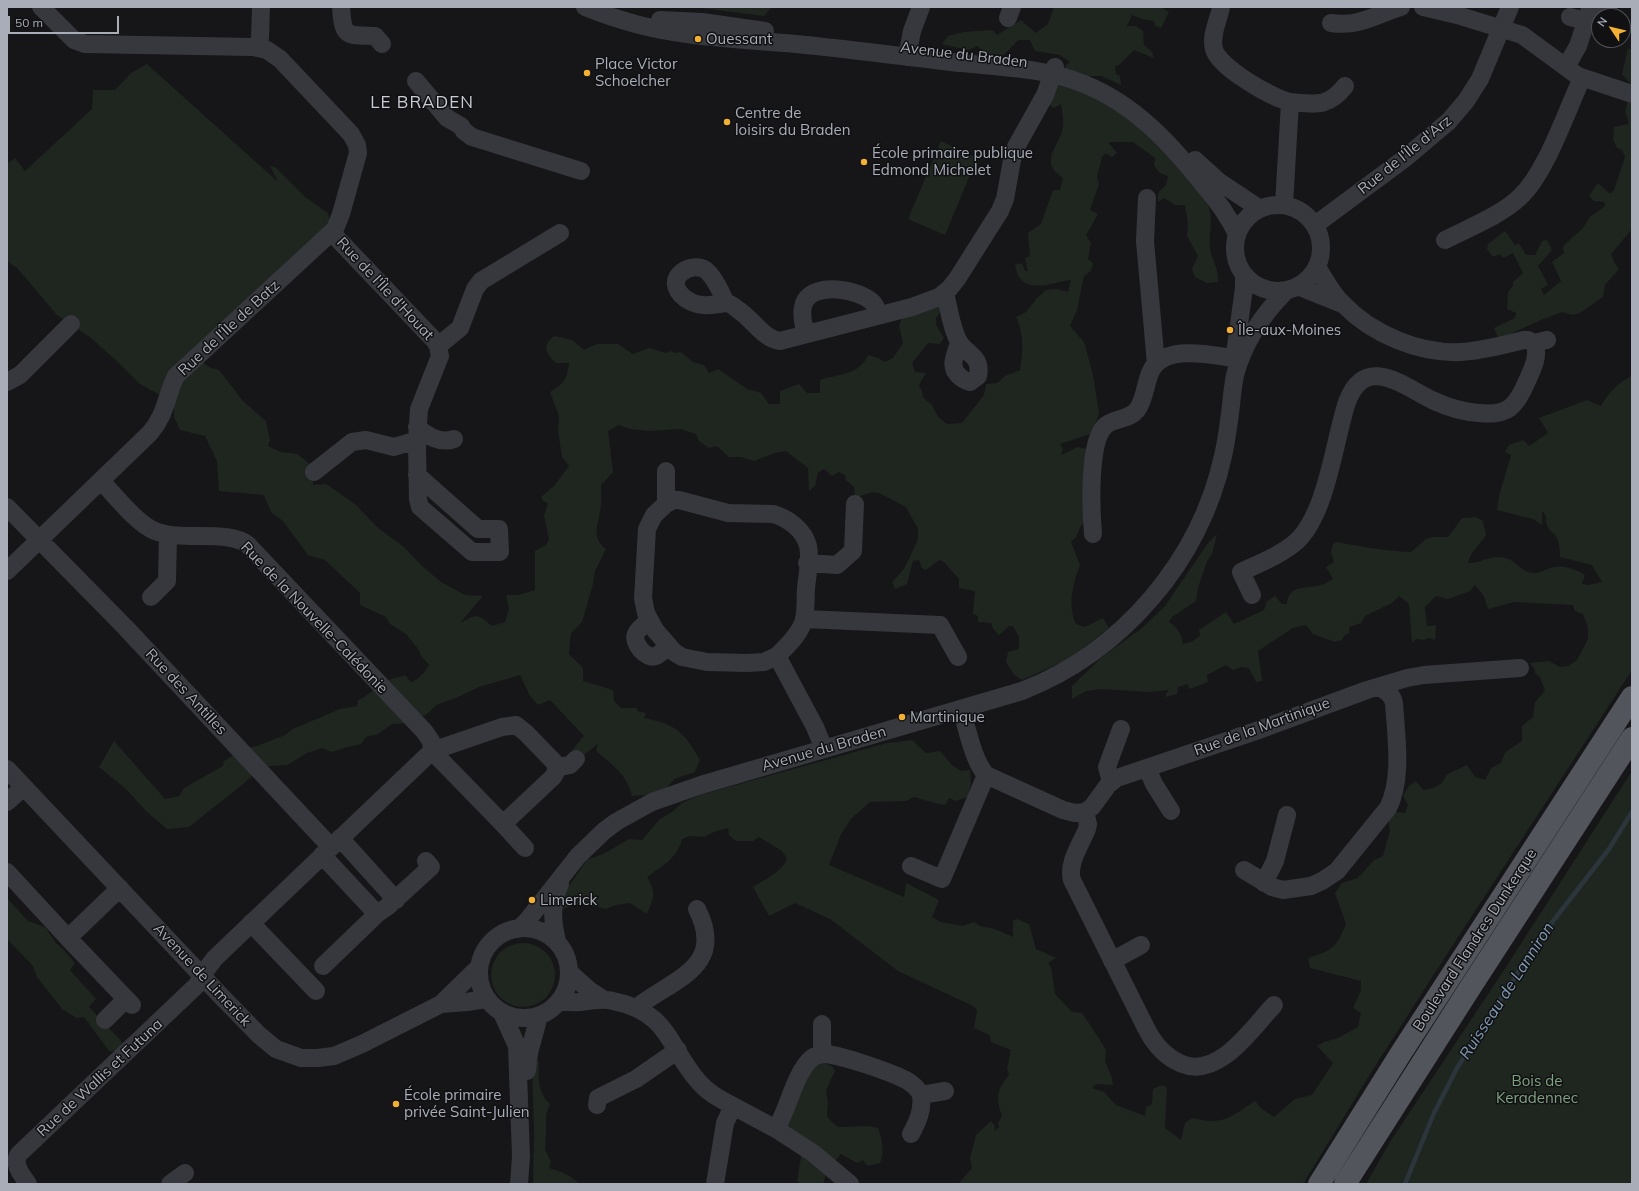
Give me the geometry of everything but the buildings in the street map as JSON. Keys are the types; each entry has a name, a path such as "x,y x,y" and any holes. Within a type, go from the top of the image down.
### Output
{"main road":[{"name":"Boulevard Flandres Dunkerque","path":"1319,1184 1405,1047 1632,697"},
{"name":"Boulevard Flandres Dunkerque","path":"1345,1184 1632,738"}],"street":[{"path":"41,7 74,40 85,44 258,47 260,38 260,7"},
{"path":"342,7 342,26 345,31 352,35 375,36 382,44"},
{"name":"Avenue du Braden","path":"585,7 622,19 702,22 908,52 1018,61 1053,71 1092,78 1130,99 1166,128 1206,170 1229,189 1260,209"},
{"path":"908,52 912,31 921,7"},
{"path":"1221,7 1215,31 1207,53 1218,58 1248,82 1276,98 1290,102 1314,104 1329,101 1334,98 1345,86"},
{"path":"1332,23 1343,25 1359,23 1401,7"},
{"path":"1423,7 1457,15 1522,35 1582,78 1632,94"},
{"name":"Rue de l'Île d'Arz","path":"1315,225 1404,159 1449,121 1466,101 1476,84 1510,7"},
{"path":"1566,67 1576,52 1578,19 1591,9"},
{"name":"Rue de l'Île de Batz","path":"7,571 140,443 158,423 163,416 171,386 176,376 332,233 339,220 358,157 358,149 355,140 348,130 280,59 267,50 258,47"},
{"path":"726,303 744,313 771,339 780,341 924,303 945,293 957,279 1000,211 1005,199 1015,150 1045,95 1053,71"},
{"name":"Avenue du Braden","path":"1053,71 1097,90 1126,106 1144,119 1182,159 1209,192 1228,216 1237,234"},
{"path":"1445,240 1503,210 1512,204 1526,190 1541,169 1582,78"},
{"path":"416,81 447,118 461,126 464,131 472,137 580,171"},
{"path":"1284,205 1290,102"},
{"path":"1147,198 1145,241 1156,364"},
{"path":"1272,205 1284,205 1302,212 1315,225 1321,246 1317,267 1305,281 1292,288 1272,290 1261,288 1244,274 1237,262 1235,248 1237,234 1246,219 1260,209 1272,205"},
{"name":"Rue de l'Île d'Houat","path":"332,233 438,346 440,356 439,361 419,408 417,434 417,475 418,502 423,509 472,552 500,552 499,529 478,529 417,475"},
{"name":"Rue de l'Île d'Houat","path":"438,346 460,328 476,289 481,281 560,233"},
{"path":"1252,595 1241,572 1284,550 1307,530 1312,521 1322,499 1350,392 1360,381 1366,378 1378,376 1398,382 1434,401 1449,407 1469,412 1498,414 1514,405 1526,384 1535,360 1536,347 1540,342 1524,340 1482,350 1459,352 1430,350 1405,343 1369,325 1342,304 1317,267"},
{"name":"Avenue du Braden","path":"1235,377 1234,358 1244,288 1244,274"},
{"path":"1292,288 1342,304"},
{"name":"Avenue du Braden","path":"518,928 526,922 578,856 596,838 616,822 652,802 685,790 1022,690 1062,672 1122,628 1152,598 1170,576 1200,523 1210,500 1223,456 1235,377 1241,356 1254,330 1268,310 1292,288"},
{"path":"806,334 803,317 804,302 808,297 818,291 842,289 858,294 873,302 879,315"},
{"path":"945,293 959,343"},
{"path":"7,382 20,375 71,324"},
{"path":"1092,534 1093,466 1101,431 1109,423 1128,418 1134,414 1140,405 1150,373 1156,364 1166,357 1182,354 1204,354 1234,358"},
{"path":"314,472 352,442 366,440 394,447 417,434 447,440 454,438"},
{"path":"666,471 666,504"},
{"name":"Rue de la Nouvelle-Calédonie","path":"101,481 141,522 155,531 168,535 232,538 244,542 424,731 431,741 432,751"},
{"path":"679,500 728,513 773,514 780,516 791,522 805,539 808,551 807,563 805,619 796,635 777,656 757,663 707,662 682,657 669,646 650,621 646,613 643,598 647,529 654,515 666,504 679,500"},
{"path":"807,563 837,565 853,551 855,504"},
{"name":"Rue des Antilles","path":"7,507 91,591 331,846"},
{"path":"151,598 168,581 168,535"},
{"path":"805,619 940,624 958,657"},
{"path":"777,656 815,727 824,749"},
{"name":"Rue de la Martinique","path":"1085,812 1095,803 1111,782 1120,777 1378,687 1424,675 1520,668"},
{"path":"1244,870 1264,883 1278,889 1288,890 1311,886 1330,876 1347,860 1388,808 1393,798 1397,776 1394,703 1388,691 1378,687"},
{"path":"961,709 976,758 986,775 1063,810 1075,813 1085,812 1088,824 1087,830 1072,865 1070,875 1075,888 1152,1040 1168,1056 1186,1066 1193,1067 1204,1066 1218,1061 1241,1041 1274,1005"},
{"path":"524,848 503,824 432,751 502,726 516,725 526,732 551,758 557,767"},
{"path":"1111,782 1108,772 1108,763 1122,728"},
{"name":"Rue de Wallis et Futuna","path":"28,1184 16,1165 16,1158 19,1154 197,985 202,975 215,958 432,751"},
{"path":"557,767 570,765 576,759"},
{"path":"503,824 553,777 557,767"},
{"path":"1147,768 1154,784 1171,811"},
{"name":"Avenue de Limerick","path":"7,769 268,1044 276,1049 301,1058 318,1058 343,1053 442,1004 479,967"},
{"path":"911,866 942,879 986,775"},
{"path":"7,802 24,787"},
{"path":"1264,883 1275,861 1287,815"},
{"path":"331,846 396,900"},
{"path":"331,846 377,914"},
{"path":"323,966 377,914 388,907 431,867 426,861"},
{"path":"7,872 129,1002 106,1020"},
{"name":"Avenue du Braden","path":"557,941 554,932 553,906 557,890 564,874"},
{"path":"68,938 120,888"},
{"path":"636,1008 686,975 694,968 706,946 704,922 698,910"},
{"path":"251,923 316,991"},
{"path":"518,928 529,928 542,932 557,941 567,960 569,972 567,987 559,1001 551,1009 539,1016 529,1019 520,1019 502,1013 486,999 480,985 479,967 482,956 492,941 503,933 518,928"},
{"path":"1112,961 1141,945"},
{"path":"569,972 594,994 603,999 636,1008 650,1015 659,1024 678,1050 692,1073 704,1087 718,1098 776,1129 813,1153 850,1184"},
{"name":"Avenue de Limerick","path":"442,1004 486,999"},
{"path":"559,1001 578,1002 603,999"},
{"path":"502,1013 518,1050 521,1156 519,1184"},
{"path":"529,1184 531,1150 528,1061 539,1016"},
{"path":"822,1024 822,1045 825,1054"},
{"path":"597,1105 598,1098 636,1079 678,1050"},
{"path":"776,1129 804,1069 812,1058 825,1054 856,1062 906,1080 915,1087 921,1095 922,1102 920,1115 911,1134"},
{"path":"921,1095 945,1091"},
{"path":"716,1184 725,1122 733,1106"},
{"path":"170,1184 185,1173"}],"green space":[{"path":"693,7 772,7 764,16"},
{"path":"1054,7 1161,7 1169,12 1161,28 1155,26 1154,21 1142,19 1132,15 1127,26 1136,26 1143,31 1144,45 1152,52 1154,58 1134,50 1119,65 1115,66 1116,74 1120,76 1121,85 1101,76 1090,76 1085,88 1136,117 1203,194 1211,215 1210,248 1218,276 1218,282 1207,283 1195,277 1192,269 1198,256 1187,236 1188,224 1185,205 1175,205 1164,198 1159,202 1158,194 1166,185 1168,176 1157,170 1154,165 1155,158 1133,142 1108,142 1117,153 1112,157 1106,153 1102,157 1097,176 1099,184 1090,210 1098,214 1086,235 1091,243 1088,259 1093,263 1091,271 1084,276 1077,310 1070,326 1084,342 1093,375 1099,413 1093,433 1060,444 1063,449 1061,455 1078,447 1087,449 1101,514 1082,524 1076,537 1071,542 1080,565 1072,594 1071,602 1073,617 1076,624 1085,627 1103,618 1109,628 1069,659 1022,680 1014,675 1006,662 1008,652 1019,649 1019,637 1013,626 1009,626 999,635 993,629 991,623 978,622 978,616 973,614 975,591 959,588 959,579 944,562 939,560 926,570 922,568 919,560 913,561 907,584 895,589 892,582 904,569 918,539 918,529 906,507 879,493 872,492 855,498 854,487 846,480 845,475 839,472 832,476 824,469 818,473 815,486 809,491 808,468 786,451 775,453 754,461 741,457 729,457 717,446 709,448 699,441 696,434 680,429 650,431 630,429 619,425 608,431 613,472 601,485 601,504 597,536 601,545 606,549 595,571 593,584 582,622 571,633 569,654 583,668 583,681 613,690 614,701 621,708 637,708 637,711 646,713 644,718 664,723 684,736 700,760 695,772 674,779 667,788 646,795 632,796 630,788 623,776 596,751 598,744 580,758 572,750 584,736 550,700 538,705 530,696 520,675 479,687 456,698 436,705 427,714 408,723 392,724 378,734 366,737 361,744 332,752 322,748 307,753 287,765 268,766 255,771 243,784 189,827 167,829 146,811 126,789 99,767 114,741 165,799 179,796 184,788 223,766 224,761 245,748 257,746 285,735 293,729 340,709 357,706 358,700 389,680 405,675 411,682 414,681 422,675 429,665 406,634 390,624 386,617 360,605 360,593 325,560 308,555 283,521 271,512 264,495 219,491 217,461 205,436 180,430 174,417 174,403 140,384 91,338 57,315 17,268 7,261 7,164 15,158 25,171 92,109 93,90 115,90 131,73 147,64 278,182 270,166 275,167 305,197 328,213 331,225 200,361 211,368 219,370 243,401 266,421 270,440 268,446 281,452 297,454 310,464 313,470 313,485 326,484 355,504 378,528 404,547 422,566 441,582 465,595 483,596 460,623 476,616 480,617 492,626 505,622 509,608 506,595 519,595 535,590 535,551 546,545 549,539 544,516 548,503 543,501 541,497 554,486 569,466 562,457 558,431 559,416 550,392 559,386 566,377 569,363 556,363 546,350 547,343 554,336 572,340 584,350 597,344 618,344 633,354 649,348 666,353 671,351 675,353 681,352 693,362 704,365 709,373 718,369 747,389 761,393 769,404 780,404 780,391 799,384 807,393 820,393 820,380 854,370 864,362 868,355 885,362 893,358 903,343 899,326 902,316 936,303 942,310 936,318 936,325 944,338 940,344 928,343 912,363 915,372 926,373 919,385 923,397 932,405 938,417 947,424 962,423 984,395 986,384 997,383 1005,376 1020,370 1022,357 1022,336 1016,317 1026,312 1037,298 1046,290 1057,289 1068,292 1071,280 1037,286 1030,285 1019,277 1015,265 1022,263 1025,271 1028,271 1025,258 1030,256 1028,233 1041,224 1053,190 1060,190 1063,178 1055,172 1051,159 1063,126 1061,104 1054,108 1047,103 1060,82 1066,65 1070,62 1060,55 1035,51 1030,40 1018,40 1004,55 984,54 978,46 968,50 942,44 948,36 963,32 992,30 997,35 1021,20 1036,33 1048,24"},
{"path":"1628,48 1632,50 1632,86 1622,74"},
{"path":"1632,86 1632,197 1629,198 1632,198 1632,229 1611,254 1619,269 1605,285 1603,297 1580,313 1573,315 1562,312 1502,338 1498,338 1494,328 1515,318 1516,313 1507,309 1508,292 1513,286 1513,282 1523,273 1513,253 1503,258 1500,254 1493,257 1487,249 1488,244 1505,231 1515,245 1519,243 1526,255 1535,255 1542,241 1547,240 1552,250 1538,266 1548,285 1541,289 1544,295 1561,281 1552,262 1564,253 1563,246 1582,229 1591,216 1605,206 1604,202 1594,201 1589,196 1598,183 1610,194 1614,190 1625,157 1622,150 1617,148 1613,140 1614,127 1629,124 1625,111"},
{"path":"941,141 977,158 945,235 908,219"},
{"path":"1632,376 1632,670 1372,1071 1303,1184 955,1184 960,1182 972,1168 970,1158 976,1135 991,1121 995,1126 994,1131 999,1127 998,1123 1002,1116 998,1094 1009,1075 1007,1069 1011,1050 991,1042 989,1035 974,1028 977,1010 973,1006 898,971 830,919 795,903 769,916 753,887 777,872 785,864 787,859 782,851 759,837 753,841 736,841 729,835 728,828 704,837 690,836 682,839 677,852 673,857 647,877 652,887 653,895 647,914 630,903 616,905 606,909 581,903 562,909 564,893 587,860 605,853 629,839 642,840 660,819 672,812 682,803 700,795 887,743 912,740 926,753 940,751 952,765 961,771 970,770 971,782 968,797 956,801 949,798 946,804 942,805 914,797 906,801 870,802 851,819 841,834 829,865 904,897 906,883 939,900 932,917 941,922 963,926 974,922 980,926 995,929 1013,937 1013,921 1017,919 1029,924 1036,949 1056,958 1048,963 1051,967 1055,994 1072,1012 1082,1013 1106,1050 1105,1061 1112,1078 1113,1085 1096,1084 1092,1088 1104,1092 1116,1105 1145,1116 1146,1107 1152,1104 1153,1089 1162,1085 1167,1088 1165,1128 1181,1140 1185,1123 1192,1118 1212,1121 1219,1120 1233,1116 1255,1101 1262,1109 1274,1117 1295,1099 1312,1095 1333,1063 1317,1046 1324,1042 1338,1038 1358,1027 1361,1013 1353,1008 1361,990 1361,981 1310,968 1308,958 1323,953 1333,947 1346,924 1335,893 1342,883 1358,878 1374,860 1383,856 1390,831 1388,815 1395,812 1405,813 1408,805 1403,796 1408,787 1416,781 1423,790 1434,788 1443,782 1446,775 1467,765 1475,777 1485,780 1491,768 1501,763 1505,753 1522,741 1522,726 1533,717 1535,702 1545,691 1540,677 1535,673 1535,670 1530,663 1549,661 1560,667 1568,666 1577,660 1588,639 1588,628 1583,614 1575,611 1573,605 1514,602 1488,609 1484,596 1475,585 1470,591 1448,599 1436,596 1425,607 1427,626 1436,625 1435,640 1429,638 1424,640 1416,639 1412,643 1409,604 1399,596 1392,603 1365,616 1361,623 1349,627 1349,633 1344,636 1342,640 1335,642 1313,634 1306,625 1293,628 1258,651 1262,681 1256,682 1249,668 1241,667 1233,670 1226,665 1207,675 1208,682 1190,689 1187,684 1178,687 1177,694 1165,697 1168,690 1148,692 1101,689 1086,691 1072,699 1072,686 1102,657 1142,628 1165,606 1208,543 1217,534 1212,554 1207,561 1198,588 1196,601 1172,617 1169,622 1179,631 1183,644 1191,642 1200,636 1199,630 1226,612 1234,624 1264,610 1267,601 1275,596 1282,604 1287,604 1288,598 1295,590 1299,588 1321,585 1333,579 1326,567 1334,562 1331,552 1333,544 1337,542 1392,551 1411,552 1426,539 1432,537 1448,537 1462,518 1476,517 1483,521 1486,535 1473,552 1468,563 1497,557 1508,559 1532,573 1540,572 1553,567 1566,567 1574,569 1585,575 1582,584 1588,585 1602,582 1592,565 1560,557 1558,540 1548,528 1544,513 1542,511 1542,525 1533,519 1497,510 1499,496 1511,455 1505,452 1509,445 1523,440 1529,446 1548,433 1539,418 1587,400 1601,406 1614,388"},
{"name":"Bois de Keradennec","path":"1632,771 1632,1184 1366,1184 1390,1142 1504,970"},
{"path":"7,898 28,921 45,927 56,943 75,963 70,970 96,999 89,1007 124,1044 116,1052 109,1051 84,1017 77,1018 62,1009 37,977 33,966 7,939"},
{"path":"517,943 529,943 546,952 553,963 555,975 553,987 546,998 529,1007 517,1007 505,1002 496,993 491,981 491,969 496,957 505,948"},
{"path":"532,1061 539,1061 539,1079 541,1090 546,1100 550,1104 546,1115 545,1149 551,1162 549,1168 565,1174 579,1184 533,1184 534,1131"},
{"path":"819,1062 831,1066 835,1071 826,1090 828,1102 827,1117 838,1127 869,1126 878,1128 882,1141 882,1159 880,1163 867,1166 863,1160 857,1163 841,1154 827,1170 823,1184 800,1184 797,1181 801,1157 798,1141 784,1127 802,1080"}],"waterway":[{"name":"Ruisseau de Lanniron","path":"1405,1184 1434,1113 1457,1068 1540,938 1609,849 1632,812"}],"place":[{"name":"Ouessant","path":"698,39"},
{"name":"Place Victor Schoelcher","path":"587,73"},
{"name":"Centre de loisirs du Braden","path":"727,122"},
{"name":"École primaire publique Edmond Michelet","path":"864,162"},
{"name":"Île-aux-Moines","path":"1230,330"},
{"name":"Martinique","path":"902,717"},
{"name":"Limerick","path":"532,900"},
{"name":"École primaire privée Saint-Julien","path":"396,1104"}],"district":[{"name":"LE BRADEN","path":"422,103"}]}
